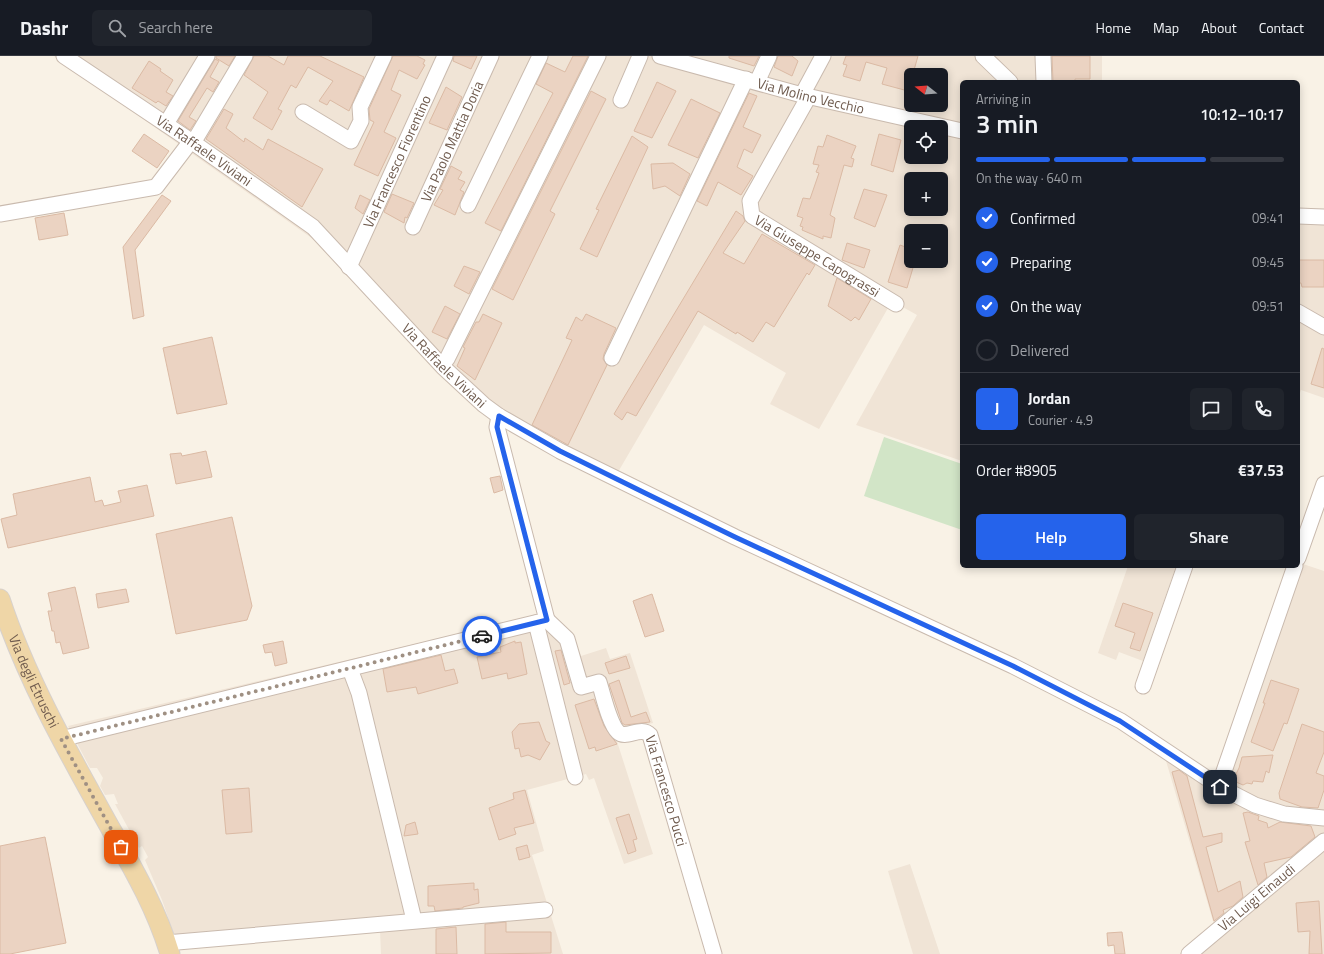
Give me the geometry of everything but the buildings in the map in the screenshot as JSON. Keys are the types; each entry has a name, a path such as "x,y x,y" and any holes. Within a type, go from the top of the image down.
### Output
{"main road":[{"name":"Via degli Etruschi","path":"0,599 31,676 61,739 151,901 168,948"}],"street":[{"name":"Via Raffaele Viviani","path":"64,56 166,124 313,227 443,367 484,405 499,416 560,451 714,527 1013,666 1120,721 1220,787 1255,805 1284,814 1324,818"},
{"path":"166,124 207,56"},
{"path":"0,214 156,187 192,142 245,56"},
{"path":"303,112 352,141 361,121 360,107 384,56"},
{"name":"Via Francesco Fiorentino","path":"349,267 445,56"},
{"name":"Via Paolo Mattia Doria","path":"412,227 491,56"},
{"path":"468,204 540,56"},
{"path":"447,359 598,56"},
{"path":"621,100 640,56"},
{"name":"Via Molino Vecchio","path":"660,56 806,95 960,131"},
{"path":"612,358 751,81 769,56"},
{"path":"806,95 823,56"},
{"path":"983,56 1008,80"},
{"path":"1043,56 1044,80"},
{"name":"Via Giuseppe Capograssi","path":"806,95 750,201 752,216 896,304"},
{"path":"1300,216 1324,217"},
{"path":"1300,313 1324,327"},
{"path":"499,416 497,427 542,622 575,777"},
{"path":"1300,552 1324,484"},
{"path":"1143,686 1184,568"},
{"path":"1222,776 1294,568"},
{"path":"61,739 542,622"},
{"name":"Via Francesco Pucci","path":"542,622 567,639 582,687 599,682 618,732 622,734 640,731 647,732 650,735 714,954"},
{"path":"350,669 359,693 414,920"},
{"name":"Via Luigi Einaudi","path":"1189,954 1324,841"},
{"path":"168,948 414,920 545,910"}],"shaded area":[{"path":"54,56 1102,56 1102,80 960,80 960,460 856,425 917,315 892,301 819,429 770,404 786,373 704,325 611,484 489,416 436,371 313,239"},
{"path":"1300,209 1324,209 1324,398 1301,390 1300,393"},
{"path":"1303,564 1324,571 1324,954 1180,954 1215,928 1164,754 1226,783"},
{"path":"1127,568 1175,568 1143,661 1119,652 1116,660 1098,653"},
{"path":"538,615 572,635 581,656 606,648 610,659 630,653 653,723 614,732 653,854 624,864 594,778 589,780 586,774 527,790 544,851 532,855 563,954 381,954 380,930 178,946 162,900 145,860 148,857 142,846 139,848 115,804 118,804 114,794 105,795 100,786 103,778 97,768 90,768 68,726"},
{"path":"910,864 940,954 913,954 888,871"}],"green space":[{"path":"884,437 960,463 960,529 864,496"}],"way so far":[{"path":"121,847 61,739 482,636"}],"route":[{"path":"482,636 547,620 497,427 499,416 560,451 645,493 735,537 1013,666 1120,721 1220,787"}]}
